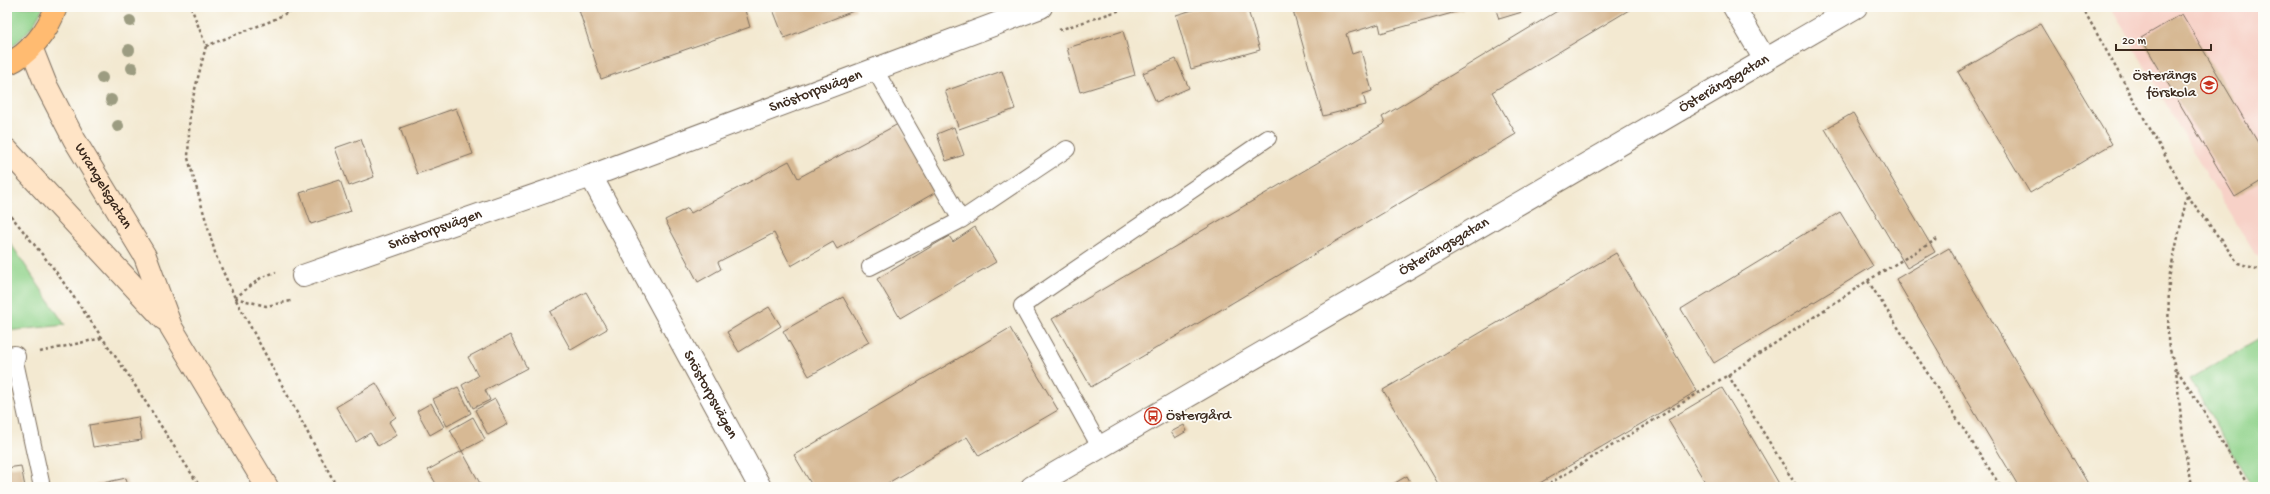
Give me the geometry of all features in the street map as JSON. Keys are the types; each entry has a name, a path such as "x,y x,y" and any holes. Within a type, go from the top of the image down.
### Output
{"highway":[{"path":"7,64 31,47 44,32 59,9"}],"main road":[{"name":"Wrangelsgatan","path":"31,47 46,85 74,139 145,256 171,327 267,487"},
{"name":"Wrangelsgatan","path":"7,150 171,327"}],"street":[{"name":"Snöstorpsvägen","path":"303,276 591,176 875,70 1018,11 1041,7"},
{"path":"1734,7 1765,60"},
{"name":"Österängsgatan","path":"1032,487 1856,7"},
{"name":"Snöstorpsvägen","path":"591,176 760,487"}],"lane":[{"path":"875,70 961,220"},
{"path":"1100,447 1022,306 1268,138"},
{"path":"870,267 961,220 1067,150"},
{"path":"11,358 42,487"}],"path":[{"path":"191,7 206,46 190,108 188,158 216,256 235,298 337,487"},
{"path":"206,46 271,22 298,7"},
{"path":"2082,7 2187,196 2238,263 2263,271"},
{"path":"2187,196 2170,278 2168,343 2176,370 2183,438 2191,487"},
{"path":"7,211 54,269 129,376 200,487"},
{"path":"1544,487 1728,375 1868,281 1939,238"},
{"path":"1868,281 2001,487"},
{"path":"11,358 102,338"},
{"path":"2176,370 2202,408 2249,487"},
{"path":"1728,375 1798,487"}],"shaded area":[{"name":"Österängs förskola","path":"2111,7 2263,7 2263,257 2255,254 2199,162"}],"green space":[{"path":"7,7 43,7 28,31 7,50"},
{"path":"7,238 65,325 7,331"},
{"path":"2263,337 2263,487 2252,487 2190,379"}],"building":[{"path":"578,7 744,7 750,27 601,79"},
{"path":"772,7 855,7 856,10 784,38"},
{"path":"1203,7 1247,7 1260,50 1191,69 1176,15"},
{"path":"1292,7 1462,7 1463,10 1381,33 1379,24 1346,34 1352,54 1361,51 1372,91 1363,94 1366,105 1323,116"},
{"path":"1495,7 1520,7 1522,12 1499,19"},
{"path":"1564,7 1634,7 1492,92 1516,134 1091,387 1052,319 1385,123 1382,117"},
{"path":"2182,14 2263,151 2263,180 2235,197 2141,38"},
{"path":"2040,24 2112,144 2030,193 1958,72"},
{"path":"1123,31 1135,75 1080,92 1067,48"},
{"path":"1176,59 1189,88 1156,102 1143,73"},
{"path":"1002,71 1015,109 959,129 945,91"},
{"path":"456,108 473,154 417,174 400,128"},
{"path":"1853,113 1935,252 1907,268 1825,129"},
{"path":"898,124 936,192 837,249 833,242 791,266 774,233 718,262 721,269 698,282 665,220 688,208 691,213 789,161 798,178"},
{"path":"954,127 964,155 946,161 937,134"},
{"path":"361,139 374,177 349,186 335,148"},
{"path":"340,180 351,211 311,224 300,193"},
{"path":"1840,212 1873,266 1714,363 1681,309"},
{"path":"975,227 996,262 900,318 877,279 949,236 953,242"},
{"path":"1949,248 2090,487 2019,487 1976,415 1896,279"},
{"path":"1616,253 1697,391 1533,487 1440,487 1383,390"},
{"path":"586,292 607,329 571,350 550,312"},
{"path":"843,297 869,342 809,376 783,331"},
{"path":"769,307 781,326 739,352 727,332"},
{"path":"1010,328 1058,410 979,456 967,437 881,487 813,487 794,455"},
{"path":"510,335 527,368 485,390 490,400 473,408 462,385 478,376 468,357"},
{"path":"376,383 396,417 389,422 397,435 378,446 370,433 356,442 336,407"},
{"path":"458,387 471,413 447,426 433,399"},
{"path":"1722,388 1781,487 1708,487 1668,420"},
{"path":"495,399 508,424 488,435 475,410"},
{"path":"431,403 444,427 430,435 417,411"},
{"path":"138,417 142,440 93,447 89,425"},
{"path":"473,417 485,439 462,451 450,430"},
{"path":"1184,425 1187,431 1175,438 1171,432"},
{"path":"462,451 482,487 438,487 428,470"},
{"path":"21,466 25,487 7,487 7,468"},
{"path":"1407,476 1413,487 1388,487"},
{"path":"126,478 128,487 89,487 89,486"}],"place":[{"name":"Österängs förskola","path":"2209,85"},
{"name":"Östergård","path":"1153,416"}]}
